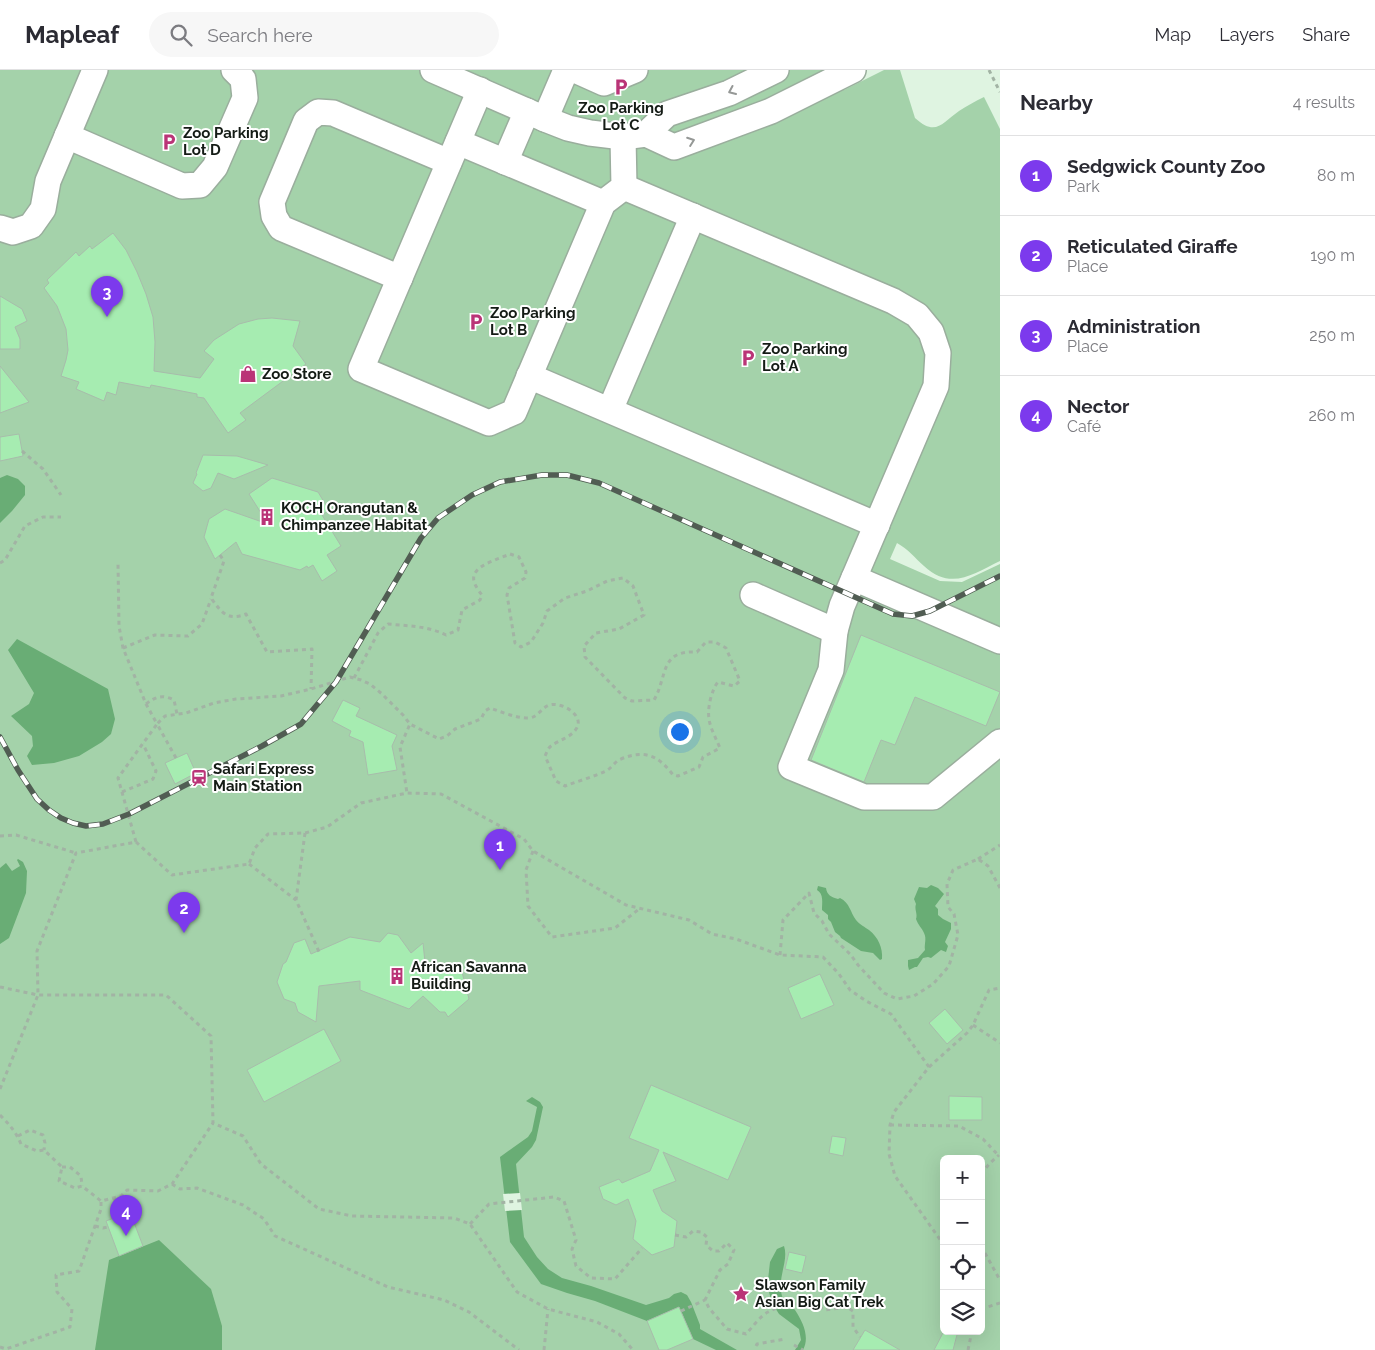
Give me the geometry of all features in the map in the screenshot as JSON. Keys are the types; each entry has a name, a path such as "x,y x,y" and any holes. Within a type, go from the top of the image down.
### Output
{"street":[{"path":"0,228 13,232 31,226 43,209 48,181 95,70"},
{"path":"66,136 182,186 200,185 215,167 245,98 243,79 234,70"},
{"path":"433,70 568,128 590,133 634,136 674,147 771,111 853,70"},
{"path":"505,162 566,70"},
{"path":"575,70 604,83 635,70"},
{"path":"480,90 361,369 489,423 514,412 603,203 624,187 634,136 667,114 729,93 776,70"},
{"path":"400,278 281,228 274,216 272,202 306,121 318,112 333,113 454,152 505,162 603,203"},
{"path":"624,187 893,302 916,315 931,332 938,353 936,386 842,606 830,670 791,767 864,797 933,797 1000,742"},
{"path":"610,410 693,216"},
{"path":"529,376 877,525"},
{"path":"854,578 1000,641"},
{"path":"754,595 836,631"}],"path":[{"path":"989,70 1000,92"},
{"path":"22,452 43,469 61,495"},
{"path":"0,563 5,560 25,526 43,517 61,517"},
{"path":"320,954 296,900 249,864 172,875 136,842 118,778 164,716 236,699 281,696 350,677 370,684 410,724 439,738 447,736 455,729 481,719 490,708 514,716 528,718 534,717 547,706 553,704 569,709 577,717 578,724 574,732 549,747 545,756 556,782 565,786 608,770 620,759 635,756 648,755 658,758 673,775 678,776 698,767 703,757 720,748 708,718 714,688 718,682 734,686 740,681 726,648 715,642 706,642 697,652 685,652 671,657 659,692 654,700 632,701 625,698 585,657 584,646 596,633 619,629 644,616 633,586 623,578 607,581 587,591 565,598 547,611 543,623 531,642 521,647 515,643 507,595 509,588 525,578 526,572 519,557 510,554 477,568 474,580 482,595 480,600 462,610 458,630 446,635 437,630 388,624 378,633 354,678"},
{"path":"123,648 155,635 188,636 202,624 224,562 220,555"},
{"path":"118,563 119,626 123,648 146,704 176,758"},
{"path":"211,598 220,610 228,616 238,617 246,614 267,652 312,649 311,689"},
{"path":"146,704 159,696 168,697 174,700 177,714"},
{"path":"407,793 400,747 410,724"},
{"path":"122,792 152,779 156,771 143,743"},
{"path":"249,864 255,848 268,834 306,833 327,827 361,803 407,793 441,794 524,839 532,851 626,905 689,920 712,934 736,939 780,955 823,957 839,974 850,990 891,1014 929,1067"},
{"path":"296,900 306,833"},
{"path":"0,836 16,835 76,853 136,842"},
{"path":"780,955 783,920 808,893 814,913 822,921 829,934 850,954 884,993 896,999 914,996 932,984 949,966 958,935 954,914 948,907 947,884 952,870 978,860 1000,845"},
{"path":"532,851 526,870 528,906 552,937 615,928 639,909"},
{"path":"0,1089 38,995 37,951 76,853"},
{"path":"978,860 988,866 1000,888"},
{"path":"0,986 38,995 166,995 211,1036 213,1123 172,1184 158,1191 127,1190 121,1196 101,1201"},
{"path":"940,1239 895,1176 889,1154 890,1125 894,1112 929,1067 967,1033 973,1025 989,990 1000,988"},
{"path":"973,1025 1000,1043"},
{"path":"0,1115 10,1124 21,1144 37,1151 44,1150"},
{"path":"213,1123 243,1136 261,1164 319,1209 352,1216 454,1218 470,1224 517,1292 548,1309 597,1322 619,1334 633,1350"},
{"path":"890,1125 959,1126 983,1139 999,1155 985,1169"},
{"path":"18,1136 30,1130 43,1136 44,1150"},
{"path":"0,1347 6,1348 70,1327 72,1309 57,1292 56,1275 79,1271 102,1209 101,1201 82,1186 81,1176 70,1167 62,1167 44,1150"},
{"path":"62,1167 59,1181 75,1188 82,1186"},
{"path":"172,1184 180,1188 197,1188 243,1206 264,1219 275,1236 388,1287 444,1300 469,1312 519,1350"},
{"path":"470,1224 488,1204 554,1197 564,1201 576,1240 572,1249 576,1266 591,1278 615,1279 642,1248"},
{"path":"114,1198 120,1216"},
{"path":"95,1226 108,1227"},
{"path":"675,1235 686,1236 693,1231 701,1232 707,1237 706,1245 713,1251 719,1251 727,1243 734,1250 728,1264 720,1270 705,1300 681,1311"},
{"path":"985,1253 1000,1280"},
{"path":"705,1300 709,1308 727,1329 746,1334 767,1312 792,1303 820,1307 824,1310 847,1307 853,1311 853,1327 860,1337"},
{"path":"985,1308 1000,1303"},
{"path":"544,1350 548,1309"},
{"path":"968,1350 971,1335"},
{"path":"756,1346 756,1344 784,1339"},
{"path":"794,1345 804,1350"}],"shaded area":[{"path":"0,70 834,70 844,90 884,70 900,70 915,118 928,127 938,126 984,97 1000,129 1000,561 971,575 953,579 943,578 934,573 897,543 890,559 940,581 962,582 1000,564 1000,1350 0,1350"},
{"path":"7,475 18,479 25,486 25,495 0,523 0,478"},
{"path":"17,639 108,689 115,719 111,734 79,756 54,763 32,765 27,756 33,746 32,736 11,716 29,704 34,693 8,650"},
{"path":"18,859 23,862 27,871 26,893 9,938 0,944 0,868 6,863 12,871 20,866"},
{"path":"931,885 938,888 944,894 935,906 938,909 938,915 951,923 951,929 945,942 948,946 946,952 941,950 931,958 923,958 917,967 909,970 908,960 918,958 925,950 925,935 916,919 914,899 919,887 927,888"},
{"path":"818,886 826,888 830,895 846,902 856,920 877,939 882,951 882,959 880,960 873,953 861,951 835,932 828,919 828,915 822,910 822,899 821,894 817,890"},
{"path":"532,1097 540,1102 543,1107 536,1140 516,1164 524,1237 537,1257 548,1269 562,1278 646,1305 681,1292 687,1295 691,1302 700,1329 737,1350 716,1350 693,1339 679,1307 647,1321 595,1301 541,1284 510,1242 500,1157 528,1137 532,1131 537,1107 526,1101"},
{"path":"159,1240 211,1289 222,1326 222,1350 95,1350 109,1260"},
{"path":"784,1246 785,1257 781,1282 782,1296 801,1319 806,1335 803,1350 795,1350 801,1340 799,1329 779,1314 772,1303 769,1292 770,1262 777,1249"}],"pier":[{"path":"520,1193 522,1210 505,1211 503,1194"}],"building":[{"path":"113,233 126,250 137,272 153,317 155,342 154,371 200,378 214,359 204,351 214,340 239,324 258,319 272,318 300,321 293,346 306,364 240,413 246,420 228,433 204,398 197,397 197,394 151,385 150,388 119,382 116,395 107,392 104,401 76,389 79,382 61,376 68,350 66,329 57,306 44,288 49,283 47,280 76,252 79,256 90,246 92,249"},
{"path":"0,296 22,309 27,321 15,327 20,339 20,349 0,349"},
{"path":"0,366 29,402 0,413"},
{"path":"19,434 23,456 0,461 0,437"},
{"path":"203,455 237,456 268,465 234,479 218,473 211,488 203,491 193,483"},
{"name":"KOCH Orangutan & Chimpanzee Habitat","path":"272,478 318,492 329,510 322,515 341,546 327,555 337,571 322,581 313,565 300,570 242,554 236,542 215,559 204,537 209,519 225,509 268,524 249,494"},
{"path":"861,635 1000,692 986,726 915,697 895,745 881,740 864,782 811,760"},
{"path":"343,700 360,708 356,716 397,735 392,746 397,770 368,775 363,742 349,736 351,731 332,721"},
{"path":"187,753 196,773 175,784 165,763"},
{"name":"African Savanna Building","path":"388,933 398,935 411,953 423,943 425,962 446,971 453,965 461,968 469,999 448,1017 445,1012 440,1012 423,996 409,1009 360,990 360,981 319,986 316,1022 298,1012 295,1003 284,999 277,982 283,964 286,962 294,943 305,939 311,954 350,937 380,942"},
{"path":"820,974 834,1005 801,1019 788,988"},
{"path":"945,1009 963,1030 947,1044 929,1023"},
{"path":"324,1029 341,1061 264,1102 247,1070"},
{"path":"651,1085 751,1127 728,1180 663,1152 676,1181 653,1190 662,1211 677,1221 674,1247 652,1255 633,1239 636,1221 628,1199 616,1205 603,1199 599,1187 619,1179 622,1183 650,1171 659,1150 629,1138"},
{"path":"949,1096 982,1097 982,1120 949,1120"},
{"path":"832,1136 846,1138 843,1156 829,1153"},
{"path":"130,1212 143,1246 119,1256 106,1221"},
{"path":"789,1252 806,1256 802,1273 785,1269"},
{"path":"679,1307 693,1339 667,1350 659,1350 647,1321"},
{"path":"865,1330 900,1350 853,1350"},
{"path":"942,1335 957,1335 953,1350 934,1350"}],"railway":[{"path":"0,737 37,799 61,818 86,826 103,824 129,814 301,724 336,682 421,538 438,518 472,495 500,482 542,475 567,475 599,483 893,614 912,616 930,611 1000,576"}],"place":[{"name":"Zoo Parking Lot C","path":"621,87"},
{"name":"Zoo Parking Lot D","path":"169,142"},
{"name":"Administration","path":"107,317"},
{"name":"Zoo Parking Lot B","path":"476,322"},
{"name":"Zoo Parking Lot A","path":"748,358"},
{"name":"Zoo Store","path":"248,374"},
{"name":"KOCH Orangutan & Chimpanzee Habitat","path":"267,517"},
{"name":"Safari Express Main Station","path":"199,778"},
{"name":"Sedgwick County Zoo","path":"500,870"},
{"name":"Reticulated Giraffe","path":"184,933"},
{"name":"African Savanna Building","path":"397,976"},
{"name":"Nector","path":"126,1236"},
{"name":"Slawson Family Asian Big Cat Trek","path":"741,1294"}]}
